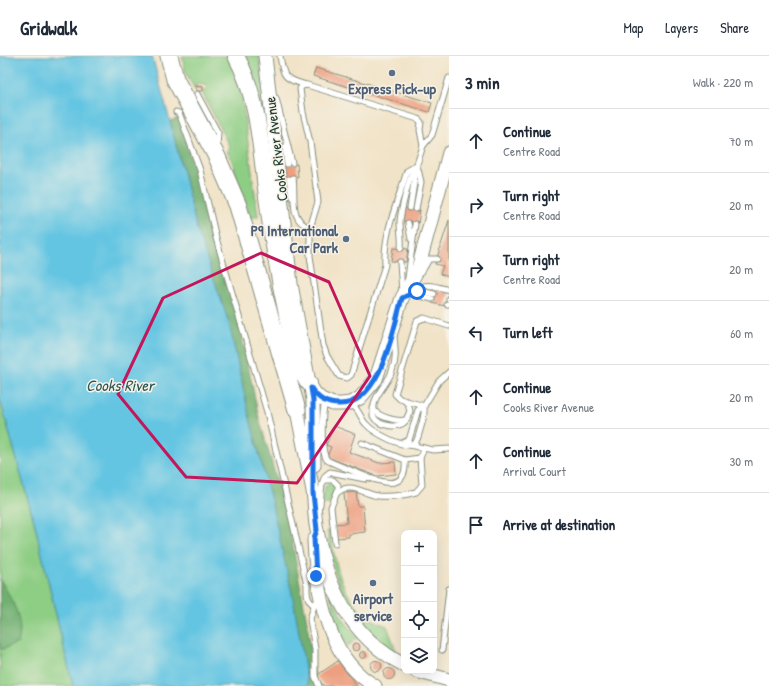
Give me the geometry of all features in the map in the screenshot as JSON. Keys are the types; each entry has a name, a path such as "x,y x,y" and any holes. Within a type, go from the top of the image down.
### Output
{"highway":[{"path":"170,56 175,79 217,158 238,206 297,410"}],"main road":[{"path":"236,56 245,76 253,101 264,172 273,247 282,295 298,366 310,386"},
{"path":"264,172 266,249 294,380 297,410"}],"street":[{"name":"Cooks River Avenue","path":"265,58 291,284 313,400 318,488"},
{"path":"310,386 318,396 326,402 346,404 360,398 374,383 379,373 407,293 418,269 449,153"},
{"path":"297,410 318,488 314,538 317,603 342,653 361,676 375,686"},
{"path":"316,524 332,583 346,613 356,627 374,646 401,663"},
{"path":"424,674 449,680"}],"lane":[{"path":"280,56 285,77 289,80 418,119 422,122 420,130 423,146"},
{"path":"265,58 289,164"},
{"path":"401,248 400,219 415,166 423,146 432,135 449,78"},
{"path":"307,85 302,86 299,92 310,142 318,202 310,228 310,256 323,345 336,374 347,378 351,375 385,265 384,250 407,171 415,166"},
{"path":"197,94 218,133 217,158"},
{"path":"176,112 179,113 200,170 216,238 267,412 307,585 306,596 310,603 317,603 310,619 315,649 315,676 319,686"},
{"path":"410,208 415,166"},
{"path":"415,166 420,182 416,209"},
{"path":"291,178 296,217 300,223 310,228"},
{"path":"408,223 412,244"},
{"path":"407,293 415,224"},
{"path":"407,293 428,260 430,258 437,259"},
{"path":"400,262 407,293"},
{"path":"407,293 417,287 426,285 449,290"},
{"path":"407,293 433,296"},
{"path":"424,406 396,396 395,391 416,322 419,319 424,318 449,326"},
{"path":"393,330 396,355 395,363 388,380 376,397 373,407 378,415 400,421 408,418 409,407 404,400"},
{"path":"402,442 409,439 418,410 424,406 439,381 449,372"},
{"path":"326,402 323,409 323,450 325,458 377,481"},
{"path":"346,404 355,406 366,424 382,436 433,450 449,449"},
{"path":"409,444 413,444 417,441 425,412 424,406"},
{"path":"362,443 405,460 420,458"},
{"path":"337,493 343,488 349,487 377,496 416,492 422,485 420,458 424,448"},
{"path":"318,488 325,476 330,472 377,481 388,482 398,480 404,473 405,460"},
{"path":"318,488 325,480 333,480 338,485 331,511 335,543"},
{"path":"442,650 449,589"}],"highlighted area":[{"path":"261,253 329,282 370,376 297,483 186,477 118,394 163,298"}],"green space":[{"path":"182,56 229,56 239,76 258,216 250,218 232,161 227,151 230,148 202,92 207,89 205,85 196,84 195,90 185,71"},
{"path":"245,56 259,56 266,106 264,110 259,99 254,77"},
{"path":"178,118 197,177 216,255 240,327 259,418 288,519 307,622 316,686 308,686 293,598 271,500 248,411 229,323 198,233 170,121"},
{"path":"0,399 35,525 73,686 0,686"},
{"path":"328,483 333,483 336,487 328,504 323,503 325,487"},
{"path":"327,531 330,531 340,575 351,600 372,619 387,626 395,648 401,655 384,644 358,618 340,587 334,570"},
{"path":"0,579 16,610 20,626 18,643 3,649 0,649"},
{"path":"329,587 341,616 357,638 348,646 338,630"}],"water":[{"name":"Cooks River","path":"0,56 152,56 198,233 229,323 248,411 271,500 293,598 308,686 73,686 35,525 0,399"}],"building":[{"path":"316,68 432,103 429,112 313,76"},
{"path":"196,86 203,87 203,91 196,91"},
{"path":"297,164 298,177 284,179 282,165"},
{"path":"405,208 420,210 418,224 403,221"},
{"path":"449,220 449,277 440,274 443,266 435,264"},
{"path":"393,248 408,249 406,262 391,261"},
{"path":"436,289 449,293 445,306 432,303"},
{"path":"334,426 355,434 349,452 379,463 395,462 396,474 377,476 327,457 331,447 326,445"},
{"path":"356,492 358,506 363,506 365,532 349,534 349,537 337,538 335,524 347,523 344,493"},
{"path":"356,643 359,644 359,650 356,651 353,650 352,647 353,644"},
{"path":"363,651 366,652 366,658 363,659 360,658 359,655 360,652"},
{"path":"376,660 380,662 382,666 380,670 376,672 372,670 370,666 372,662"},
{"path":"338,661 357,686 324,686 316,676"},
{"path":"389,668 393,670 395,674 393,678 389,680 385,678 383,674 385,670"}],"place":[{"name":"Express Pick-up","path":"392,73"},
{"name":"P9 International Car Park","path":"346,239"},
{"name":"Airport service","path":"373,583"}],"route":[{"path":"316,576 314,538 317,530 313,493 313,400 311,388 326,402 333,404 350,403 365,394 379,373 402,298 407,294 417,291"}]}
